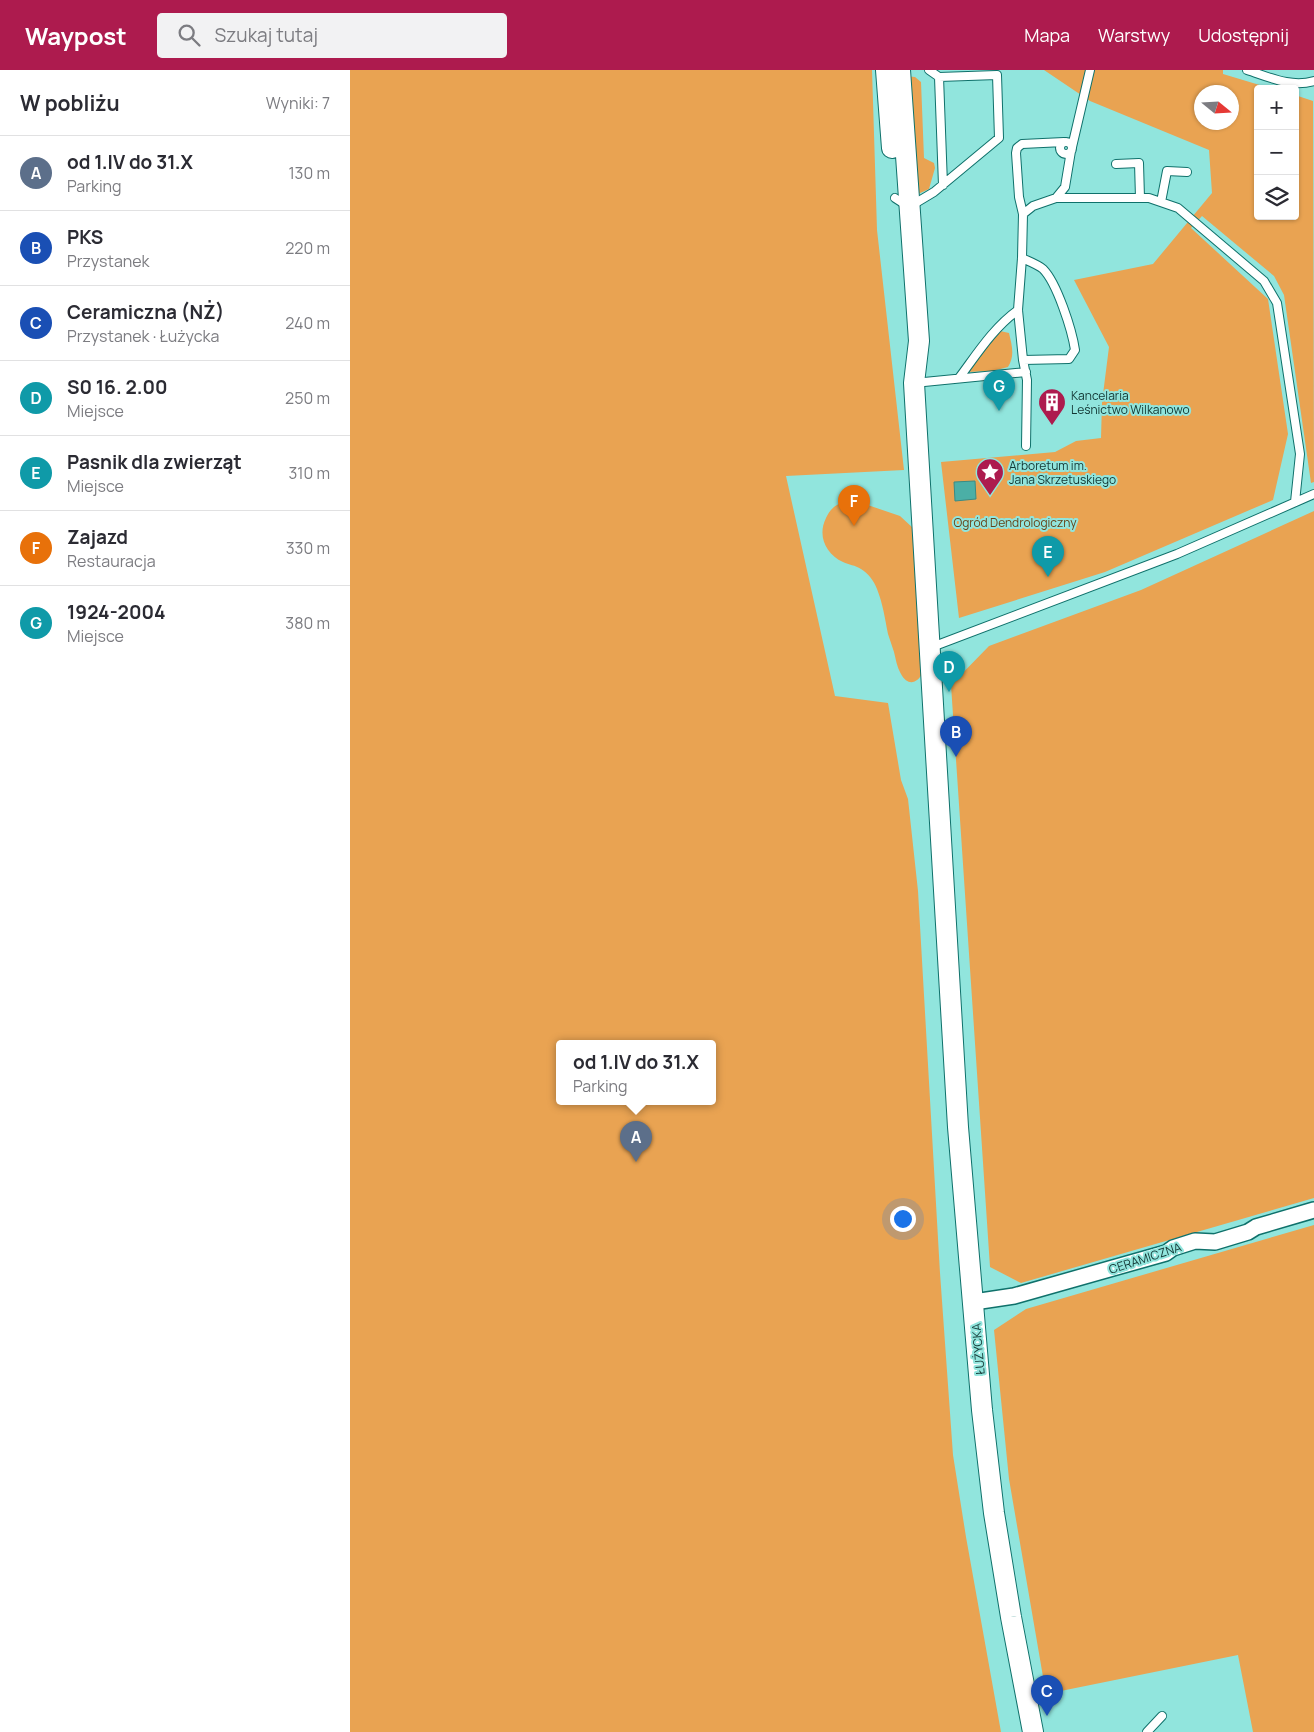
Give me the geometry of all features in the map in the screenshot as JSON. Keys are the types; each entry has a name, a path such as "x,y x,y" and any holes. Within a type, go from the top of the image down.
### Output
{"main road":[{"name":"ŁUŻYCKA","path":"892,71 902,202 906,354 914,383 958,1126 982,1410 994,1513 1011,1618 1033,1732"}],"street":[{"name":"CERAMICZNA","path":"974,1302 1014,1296 1166,1253 1173,1248 1195,1241 1215,1242 1248,1232 1256,1226 1314,1210"}],"lane":[{"path":"902,202 934,192 999,138 996,75 939,77 929,70"},
{"path":"1056,198 1065,186 1090,70"},
{"path":"1247,70 1290,84 1304,84 1314,81"},
{"path":"939,77 943,185"},
{"path":"1026,446 1028,404 1018,310 1023,214 1017,169 1017,148 1022,144 1030,143 1068,142 1072,149"},
{"path":"1116,164 1139,163 1140,198"},
{"path":"1161,202 1167,171 1188,172"},
{"path":"1023,214 1033,206 1056,198 1149,198 1178,208 1264,281 1277,303 1300,454 1295,502"},
{"path":"1022,258 1042,269 1055,289 1072,332 1075,350 1069,359 1023,360"},
{"path":"959,378 989,337 1006,319 1018,310"},
{"path":"914,383 1026,372"},
{"path":"930,648 1178,554 1314,494"},
{"path":"1147,1732 1162,1716"}],"green space":[{"path":"350,70 872,70 877,230 904,470 786,476 835,696 888,703 901,780 908,799 918,891 940,1273 953,1455 1001,1732 350,1732"},
{"name":"Ogród Dendrologiczny","path":"1044,70 1223,70 1223,74 1260,85 1254,85 1254,220 1299,220 1299,96 1313,101 1314,482 1311,483 1284,295 1274,276 1202,216 1191,228 1268,299 1288,434 1273,500 1105,572 959,618 941,462 1055,452 1076,441 1101,438 1102,402 1109,347 1074,280 1153,264 1212,193 1209,150 1090,101"},
{"path":"905,76 915,77 921,82 924,158 934,163 935,168 929,189 918,194"},
{"path":"1000,331 1009,333 1012,355 1008,367 992,371 967,372"},
{"path":"849,501 856,501 900,516 913,528 923,672 916,681 907,681 901,674 888,634 881,600 872,580 861,569 837,559 825,544 822,531 828,514 835,506"},
{"path":"1314,511 1314,1198 1021,1283 990,1267 951,685 989,646 1141,590"},
{"path":"1314,1225 1314,1732 1253,1732 1238,1655 1046,1694 1009,1479 994,1330 1026,1309"}],"shaded area":[{"path":"975,481 976,499 955,501 954,482"}],"place":[{"name":"1924-2004","path":"999,411"},
{"name":"Kancelaria Leśnictwo Wilkanowo","path":"1052,426"},
{"name":"Arboretum im. Jana Skrzetuskiego","path":"990,496"},
{"name":"Zajazd","path":"854,526"},
{"name":"Pasnik dla zwierząt","path":"1048,577"},
{"name":"S0 16. 2.00","path":"949,692"},
{"name":"PKS","path":"956,757"},
{"name":"od 1.IV do 31.X","path":"636,1162"},
{"name":"Ceramiczna (NŻ)","path":"1047,1716"}]}
